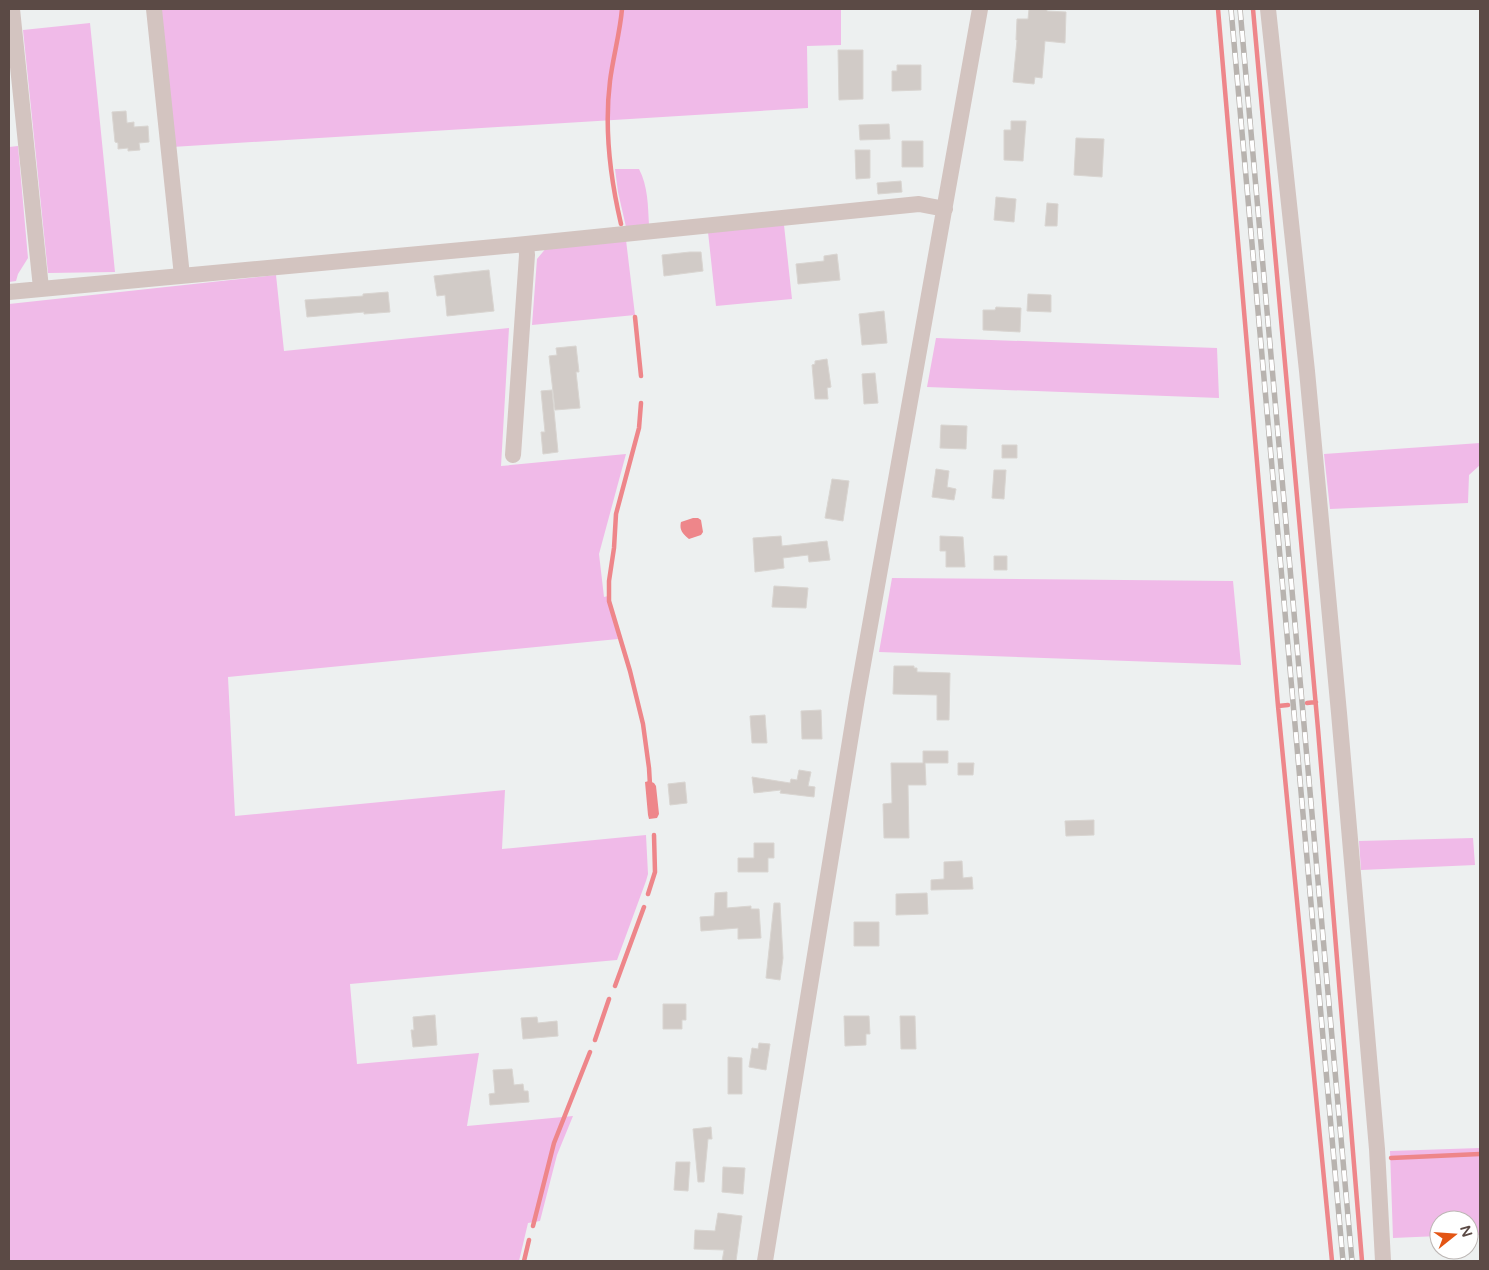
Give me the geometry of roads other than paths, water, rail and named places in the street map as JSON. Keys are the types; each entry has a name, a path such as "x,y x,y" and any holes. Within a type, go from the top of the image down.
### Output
{"street":[{"path":"12,9 41,288"},
{"path":"154,9 182,276"},
{"path":"765,1261 857,698 980,9"},
{"path":"1268,9 1306,363 1340,722 1376,1139 1383,1261"},
{"path":"9,292 526,244 919,204 945,209"},
{"path":"513,455 527,254 526,244"}],"waterway":[{"path":"621,224 609,153 608,99 622,9"},
{"path":"1218,9 1278,706 1332,1261"},
{"path":"1253,9 1318,729 1362,1261"},
{"path":"635,317 641,376"},
{"path":"641,403 639,428 616,514 614,548 609,581 609,601 630,671 643,724 650,785"},
{"path":"1307,703 1316,702"},
{"path":"1278,706 1288,705"},
{"path":"648,894 655,872 654,835"},
{"path":"615,986 644,907"},
{"path":"595,1040 609,999"},
{"path":"533,1226 554,1143 590,1052"},
{"path":"1391,1158 1480,1154"},
{"path":"524,1261 529,1240"}],"railway":[{"path":"1231,9 1343,1261"},
{"path":"1240,9 1352,1261"}]}
